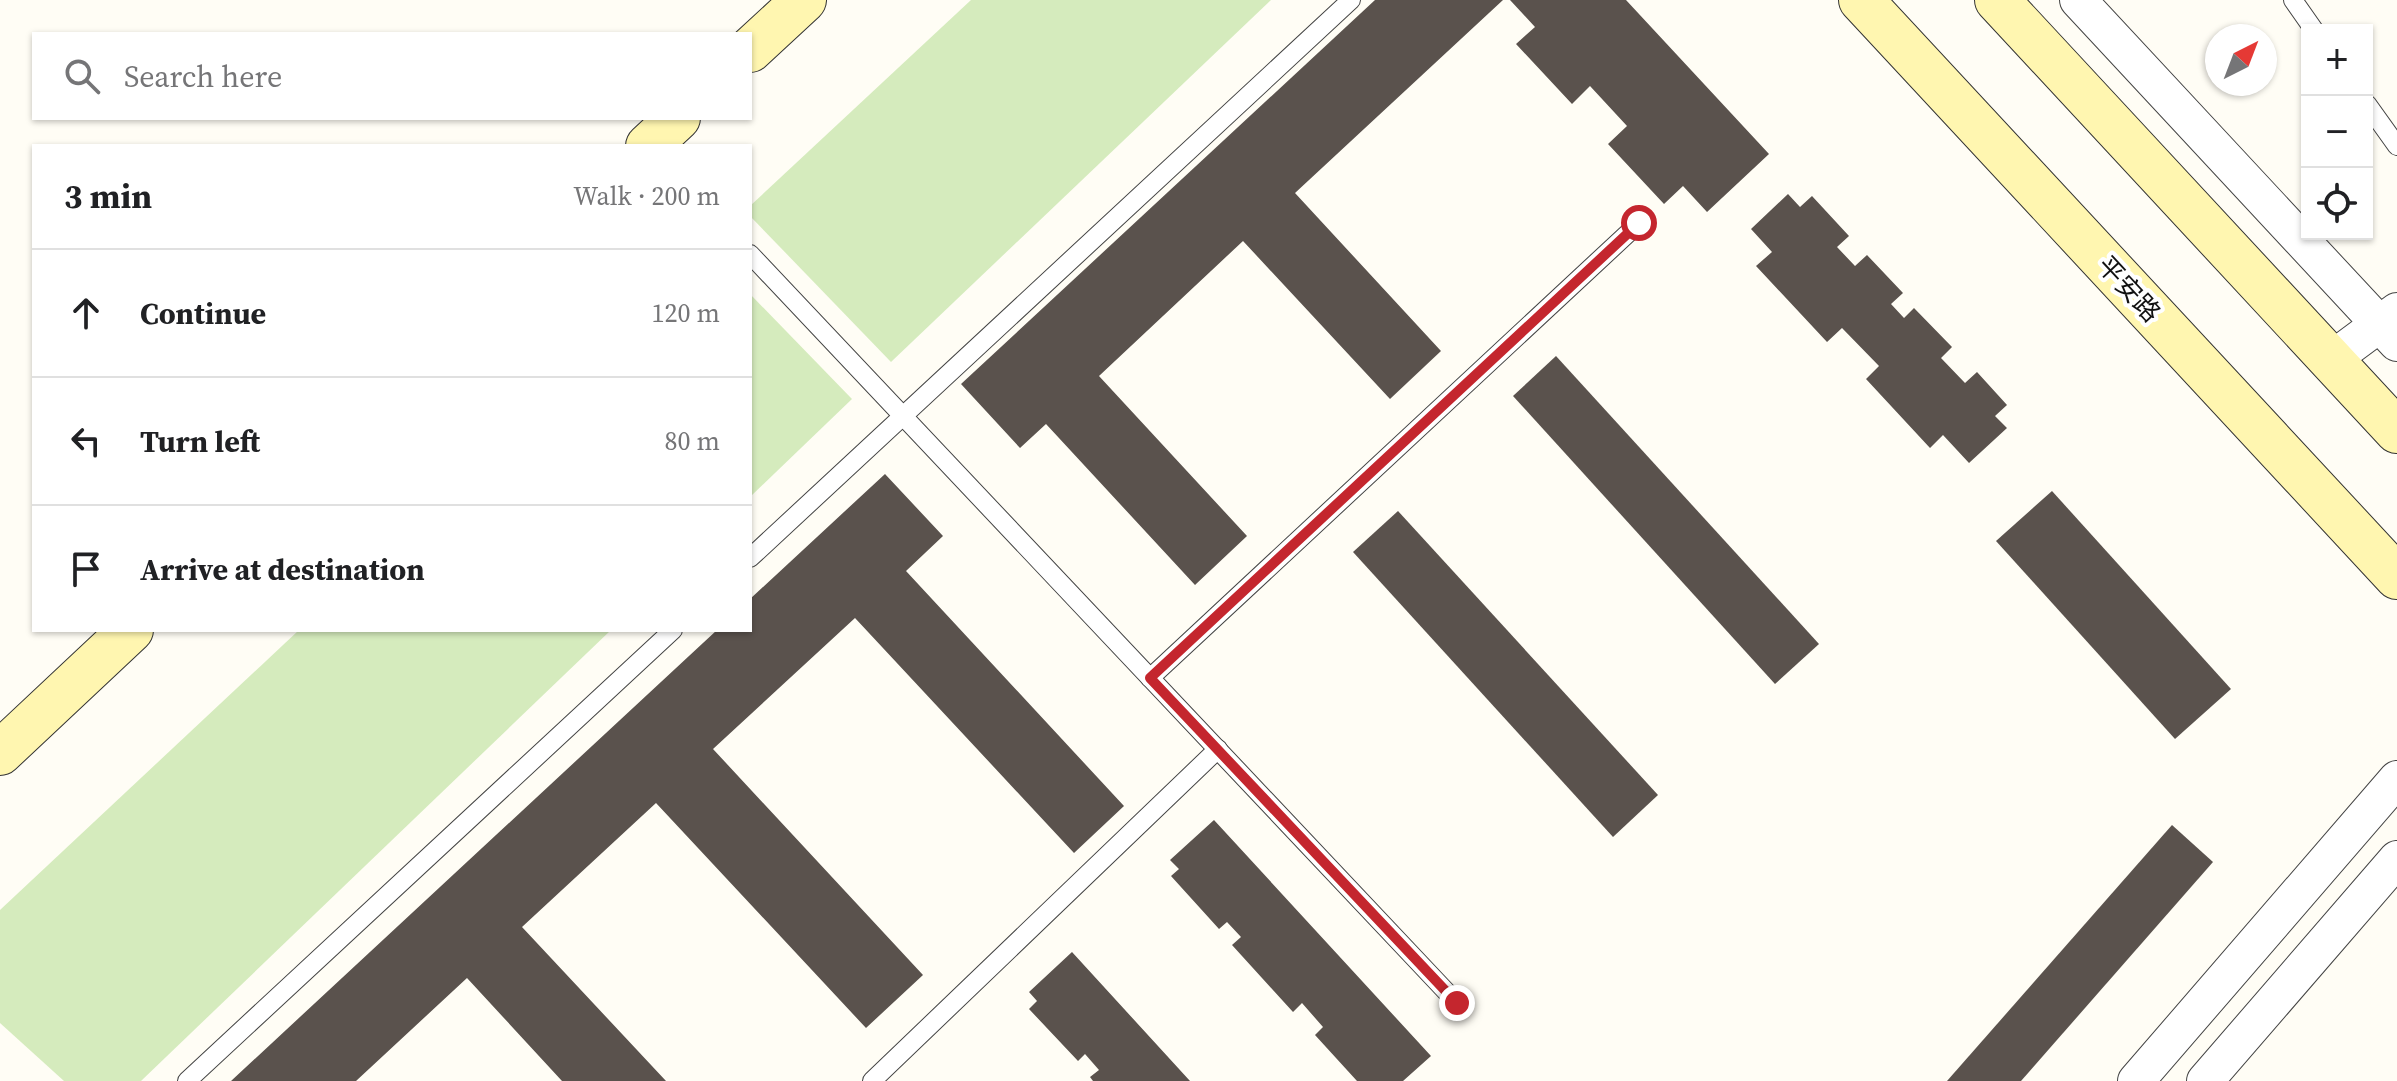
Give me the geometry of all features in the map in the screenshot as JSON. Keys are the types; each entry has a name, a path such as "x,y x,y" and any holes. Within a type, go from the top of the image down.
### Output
{"main road":[{"path":"752,48 804,0"},
{"name":"平安路","path":"1861,0 2397,577"},
{"path":"1997,0 2397,431"},
{"path":"650,144 676,120"},
{"path":"0,753 129,632"}],"street":[{"path":"2078,0 2391,326 2331,360"},
{"path":"2136,1081 2397,779"},
{"path":"2205,1081 2397,859"}],"lane":[{"path":"752,556 1351,0"},
{"path":"2293,0 2310,24"},
{"path":"2373,112 2397,146"},
{"path":"1150,678 1639,223"},
{"path":"752,256 1457,1003"},
{"path":"187,1081 671,632"},
{"path":"872,1081 1218,749"}],"green space":[{"path":"971,0 1271,0 891,362 752,218 752,204"},
{"path":"752,296 852,399 752,495"},
{"path":"297,632 609,632 141,1081 64,1081 0,1023 0,910"}],"building":[{"path":"1375,0 1503,0 1295,193 1441,351 1390,399 1243,241 1099,376 1247,536 1195,585 1046,424 1020,448 961,384"},
{"path":"1510,0 1626,0 1769,154 1707,212 1683,186 1664,204 1608,144 1627,126 1590,86 1572,104 1516,44 1535,27"},
{"path":"1788,194 1800,207 1812,196 1849,236 1837,247 1855,266 1867,255 1903,293 1891,304 1904,318 1914,308 1952,347 1941,358 1965,383 1977,372 2007,405 1995,416 2007,428 1969,463 1943,435 1930,448 1866,379 1879,366 1842,328 1827,342 1756,266 1772,252 1751,229"},
{"path":"1556,356 1819,644 1775,684 1513,396"},
{"path":"885,474 943,536 906,571 1124,806 1074,853 855,618 713,749 923,975 866,1028 656,803 522,927 666,1081 562,1081 467,978 356,1081 231,1081 715,632 752,632 752,597"},
{"path":"2052,491 2231,689 2175,739 1996,541"},
{"path":"1398,511 1658,795 1613,837 1353,552"},
{"path":"1214,820 1431,1056 1403,1081 1357,1081 1315,1035 1323,1027 1302,1003 1293,1012 1232,945 1241,937 1227,922 1219,929 1171,876 1179,869 1170,860"},
{"path":"2172,825 2213,862 2021,1081 1947,1081"},
{"path":"1072,952 1190,1081 1093,1081 1090,1077 1099,1070 1085,1054 1078,1061 1029,1009 1037,1001 1029,992"}],"route":[{"path":"1457,1003 1150,678 1639,223"}]}
